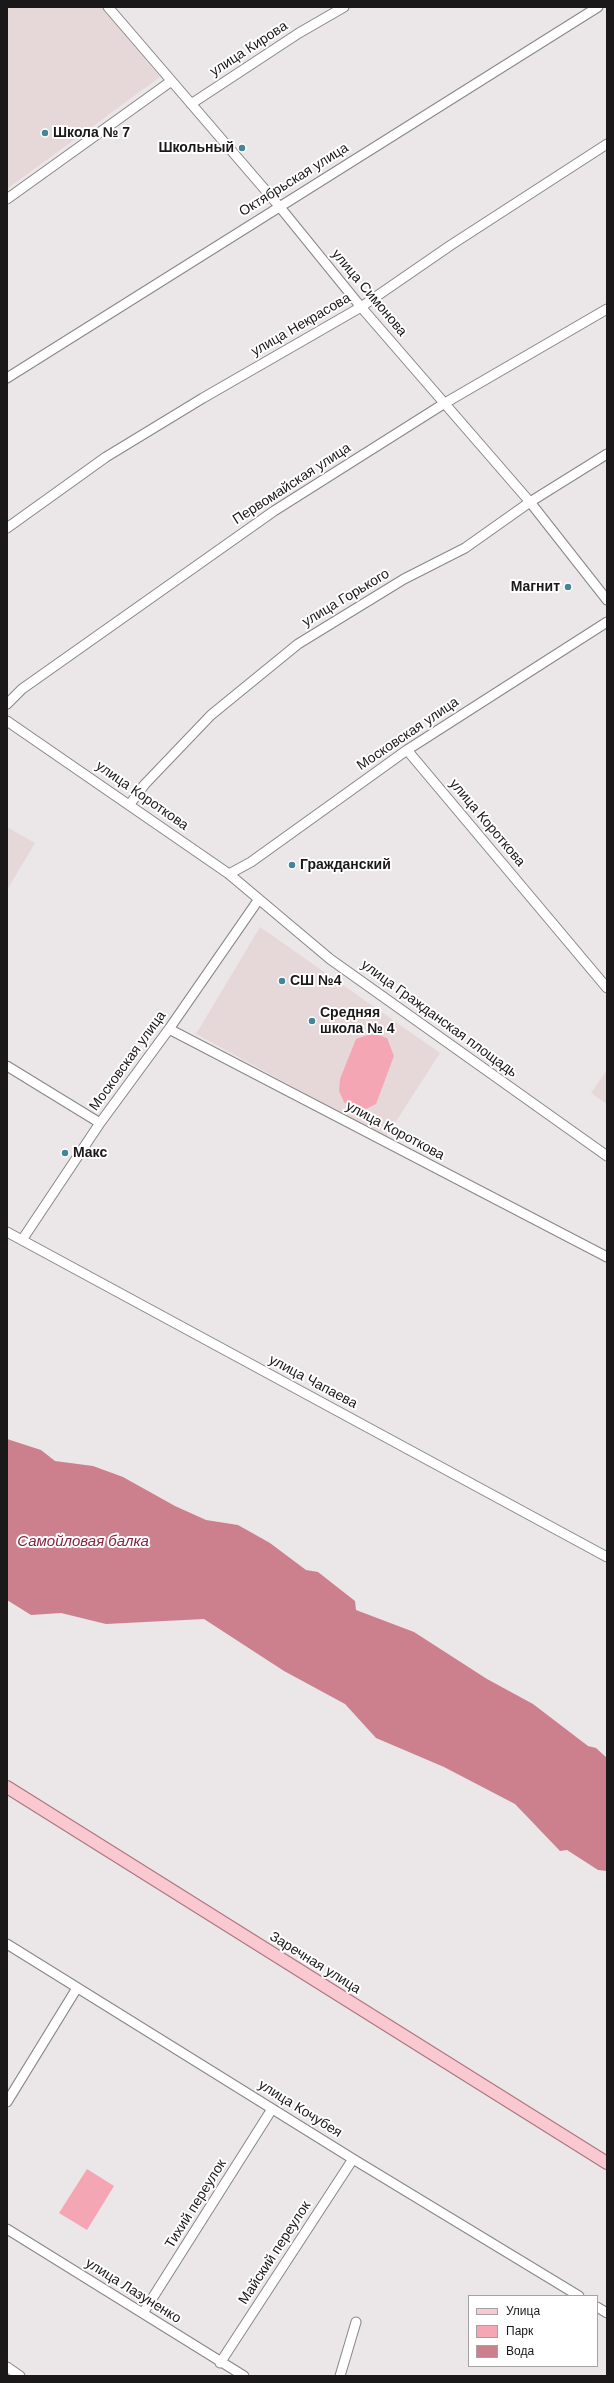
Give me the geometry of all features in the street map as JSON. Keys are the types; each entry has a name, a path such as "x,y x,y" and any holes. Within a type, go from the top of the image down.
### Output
{"main road":[{"name":"Заречная улица","path":"7,1787 607,2163"}],"street":[{"name":"улица Кирова","path":"191,104 299,33 344,7"},
{"name":"Октябрьская улица","path":"7,378 598,7"},
{"name":"улица Симонова","path":"109,8 170,82 191,104 279,206 361,307 530,502 607,600"},
{"path":"7,199 170,82"},
{"name":"улица Некрасова","path":"7,528 106,457 203,398 361,307 451,245 607,144"},
{"name":"Первомайская улица","path":"7,704 22,689 274,511 445,403 607,309"},
{"name":"улица Горького","path":"130,804 145,784 211,715 298,644 398,583 465,548 530,502 607,454"},
{"name":"Московская улица","path":"229,874 251,862 407,750 607,622"},
{"name":"улица Короткова","path":"7,721 130,804 229,874 258,899"},
{"name":"улица Короткова","path":"407,750 607,988"},
{"name":"Московская улица","path":"22,1240 100,1123 169,1029 258,899"},
{"name":"улица Гражданская площадь","path":"258,899 330,958 607,1156"},
{"name":"улица Короткова","path":"169,1029 607,1257"},
{"path":"7,1066 100,1123"},
{"name":"улица Чапаева","path":"7,1232 607,1557"},
{"name":"улица Кочубея","path":"7,1944 353,2159 577,2295"},
{"path":"9,2095 77,1988"},
{"name":"Тихий переулок","path":"143,2313 272,2109"},
{"name":"Майский переулок","path":"220,2363 353,2159"},
{"name":"улица Лазуненко","path":"7,2229 143,2313 220,2363 244,2376"},
{"path":"598,2308 607,2313"},
{"path":"340,2376 356,2322"},
{"path":"7,2367 20,2376"}],"shaded area":[{"name":"Школа № 7","path":"7,7 101,7 160,77 7,189"},
{"path":"7,827 35,843 7,890"},
{"name":"СШ №4","path":"260,927 440,1053 386,1137 196,1034"},
{"path":"607,1070 607,1104 591,1093"}],"green space":[{"path":"373,1033 387,1038 394,1056 376,1104 364,1110 352,1109 344,1102 339,1091 340,1079 356,1039"},
{"path":"87,2169 114,2186 87,2230 59,2213"}],"water":[{"name":"Самойловая балка","path":"7,1439 41,1450 55,1461 93,1466 123,1477 175,1506 206,1520 238,1525 270,1543 306,1570 318,1572 355,1601 356,1610 414,1632 487,1679 533,1704 588,1746 596,1748 607,1758 607,1871 598,1870 567,1850 560,1851 515,1804 444,1767 376,1738 345,1704 284,1671 204,1619 106,1624 61,1613 31,1615 7,1600"}],"place":[{"name":"Школа № 7","path":"45,133"},
{"name":"Школьный","path":"242,148"},
{"name":"Магнит","path":"568,587"},
{"name":"Гражданский","path":"292,865"},
{"name":"СШ №4","path":"282,981"},
{"name":"Средняя школа № 4","path":"312,1021"},
{"name":"Макс","path":"65,1153"}]}
